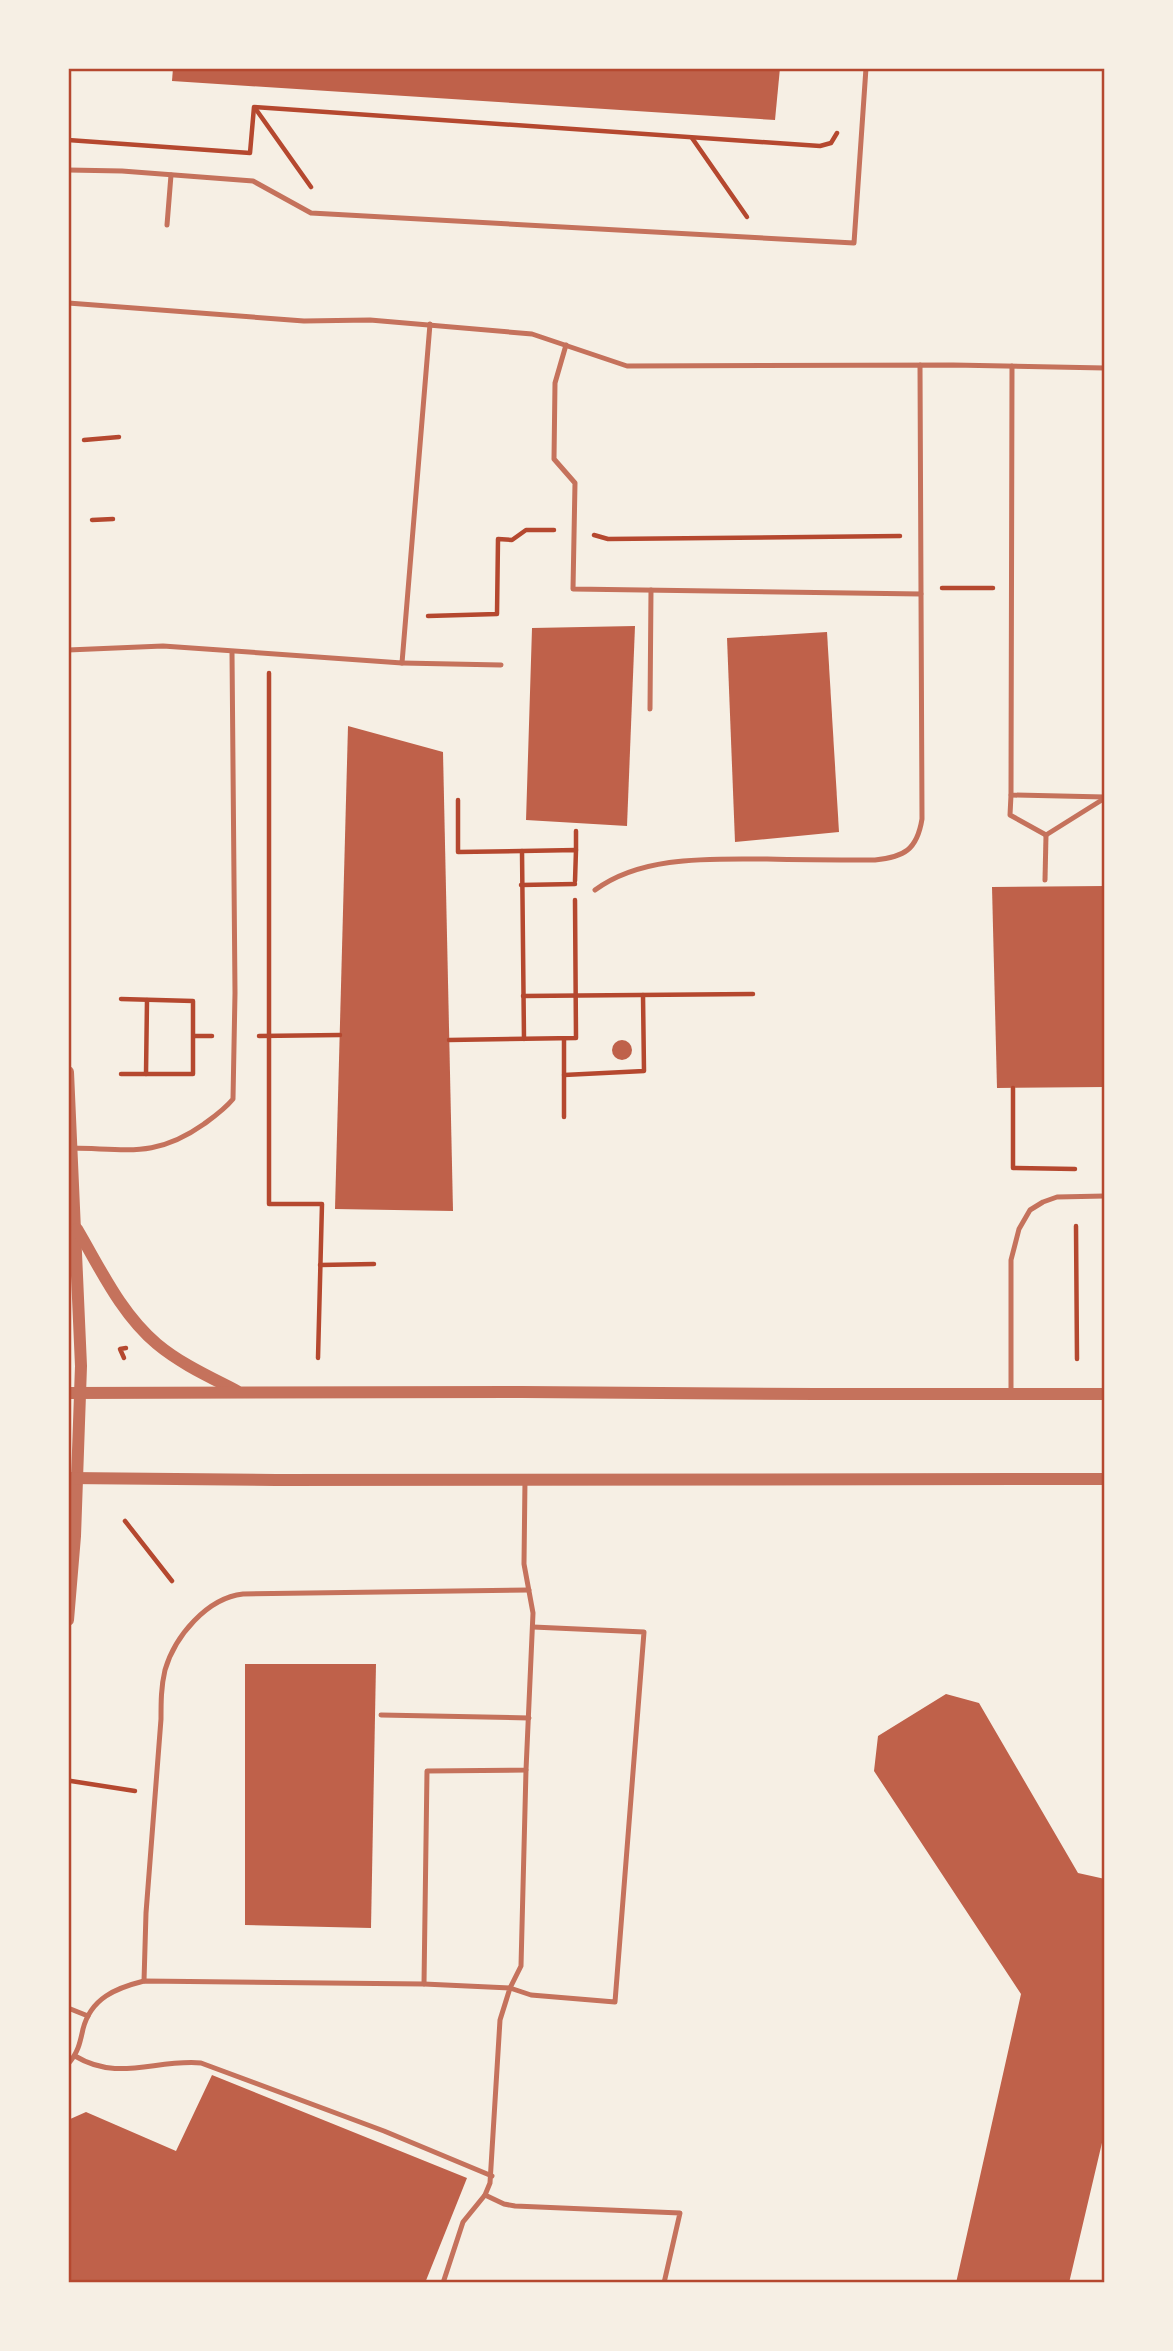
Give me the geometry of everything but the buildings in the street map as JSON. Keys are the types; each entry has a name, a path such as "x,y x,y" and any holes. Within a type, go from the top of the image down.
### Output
{"street":[{"path":"68,1072 75,1225 72,1478 75,1536 68,1620"},
{"path":"75,1225 127,1312 147,1335 184,1363 240,1393"},
{"path":"74,1393 1105,1394"},
{"path":"72,1478 1105,1479"}],"lane":[{"path":"68,170 253,181 311,213 854,243 866,68"},
{"path":"167,225 171,175"},
{"path":"68,303 304,321 370,320 430,324 532,334 627,366 920,365 1105,368"},
{"path":"402,663 430,324"},
{"path":"566,345 555,383 554,459 575,483 573,589 921,594"},
{"path":"595,890 628,872 704,859 893,859 915,843 922,819 920,365"},
{"path":"1012,366 1010,815 1046,835"},
{"path":"650,709 651,590"},
{"path":"68,650 163,646 402,663 501,665"},
{"path":"72,1148 151,1149 166,1146 185,1138 226,1108 233,1099 235,993 232,652"},
{"path":"1010,795 1105,797"},
{"path":"1046,835 1105,797"},
{"path":"1045,880 1046,835"},
{"path":"1011,1394 1011,1260 1019,1229 1030,1210 1042,1202 1057,1197 1105,1196"},
{"path":"443,2283 463,2222 485,2195 492,2176 500,2020 521,1966 533,1627 524,1564 525,1480"},
{"path":"144,1981 161,1691 166,1668 174,1651 198,1618 216,1602 229,1595 529,1590"},
{"path":"68,2064 80,2045 88,2016 94,2006 107,1994 121,1987 144,1981 424,1984 510,1989 531,1995 615,2002 644,1632 533,1627"},
{"path":"381,1715 529,1718"},
{"path":"424,1984 427,1771 526,1770"},
{"path":"68,2008 88,2016"},
{"path":"75,2056 91,2066 118,2069 185,2062 201,2063 384,2131 492,2176"},
{"path":"485,2195 515,2206 680,2213 664,2283"}],"path":[{"path":"254,107 820,146 831,143 838,129"},
{"path":"68,140 250,153 254,107"},
{"path":"254,107 330,214"},
{"path":"691,137 762,238"},
{"path":"84,440 119,437"},
{"path":"92,520 113,519"},
{"path":"639,538 902,536"},
{"path":"406,617 497,614 498,539"},
{"path":"941,588 963,589"},
{"path":"269,683 269,1204 321,1205 318,1359"},
{"path":"458,800 458,852 576,850"},
{"path":"449,1040 576,1038 576,831"},
{"path":"522,851 524,1039"},
{"path":"521,885 575,884"},
{"path":"523,996 753,993"},
{"path":"564,1075 644,1071 643,995"},
{"path":"121,999 193,1000 194,1036 192,1073 121,1074"},
{"path":"146,1074 147,1000"},
{"path":"258,1036 340,1035"},
{"path":"194,1036 220,1036"},
{"path":"564,1117 565,1038"},
{"path":"1013,1088 1013,1168 1075,1169"},
{"path":"1076,1226 1077,1359"},
{"path":"320,1265 374,1264"},
{"path":"120,1349 124,1358"},
{"path":"125,1521 172,1581"},
{"path":"71,1781 108,1787"}]}
